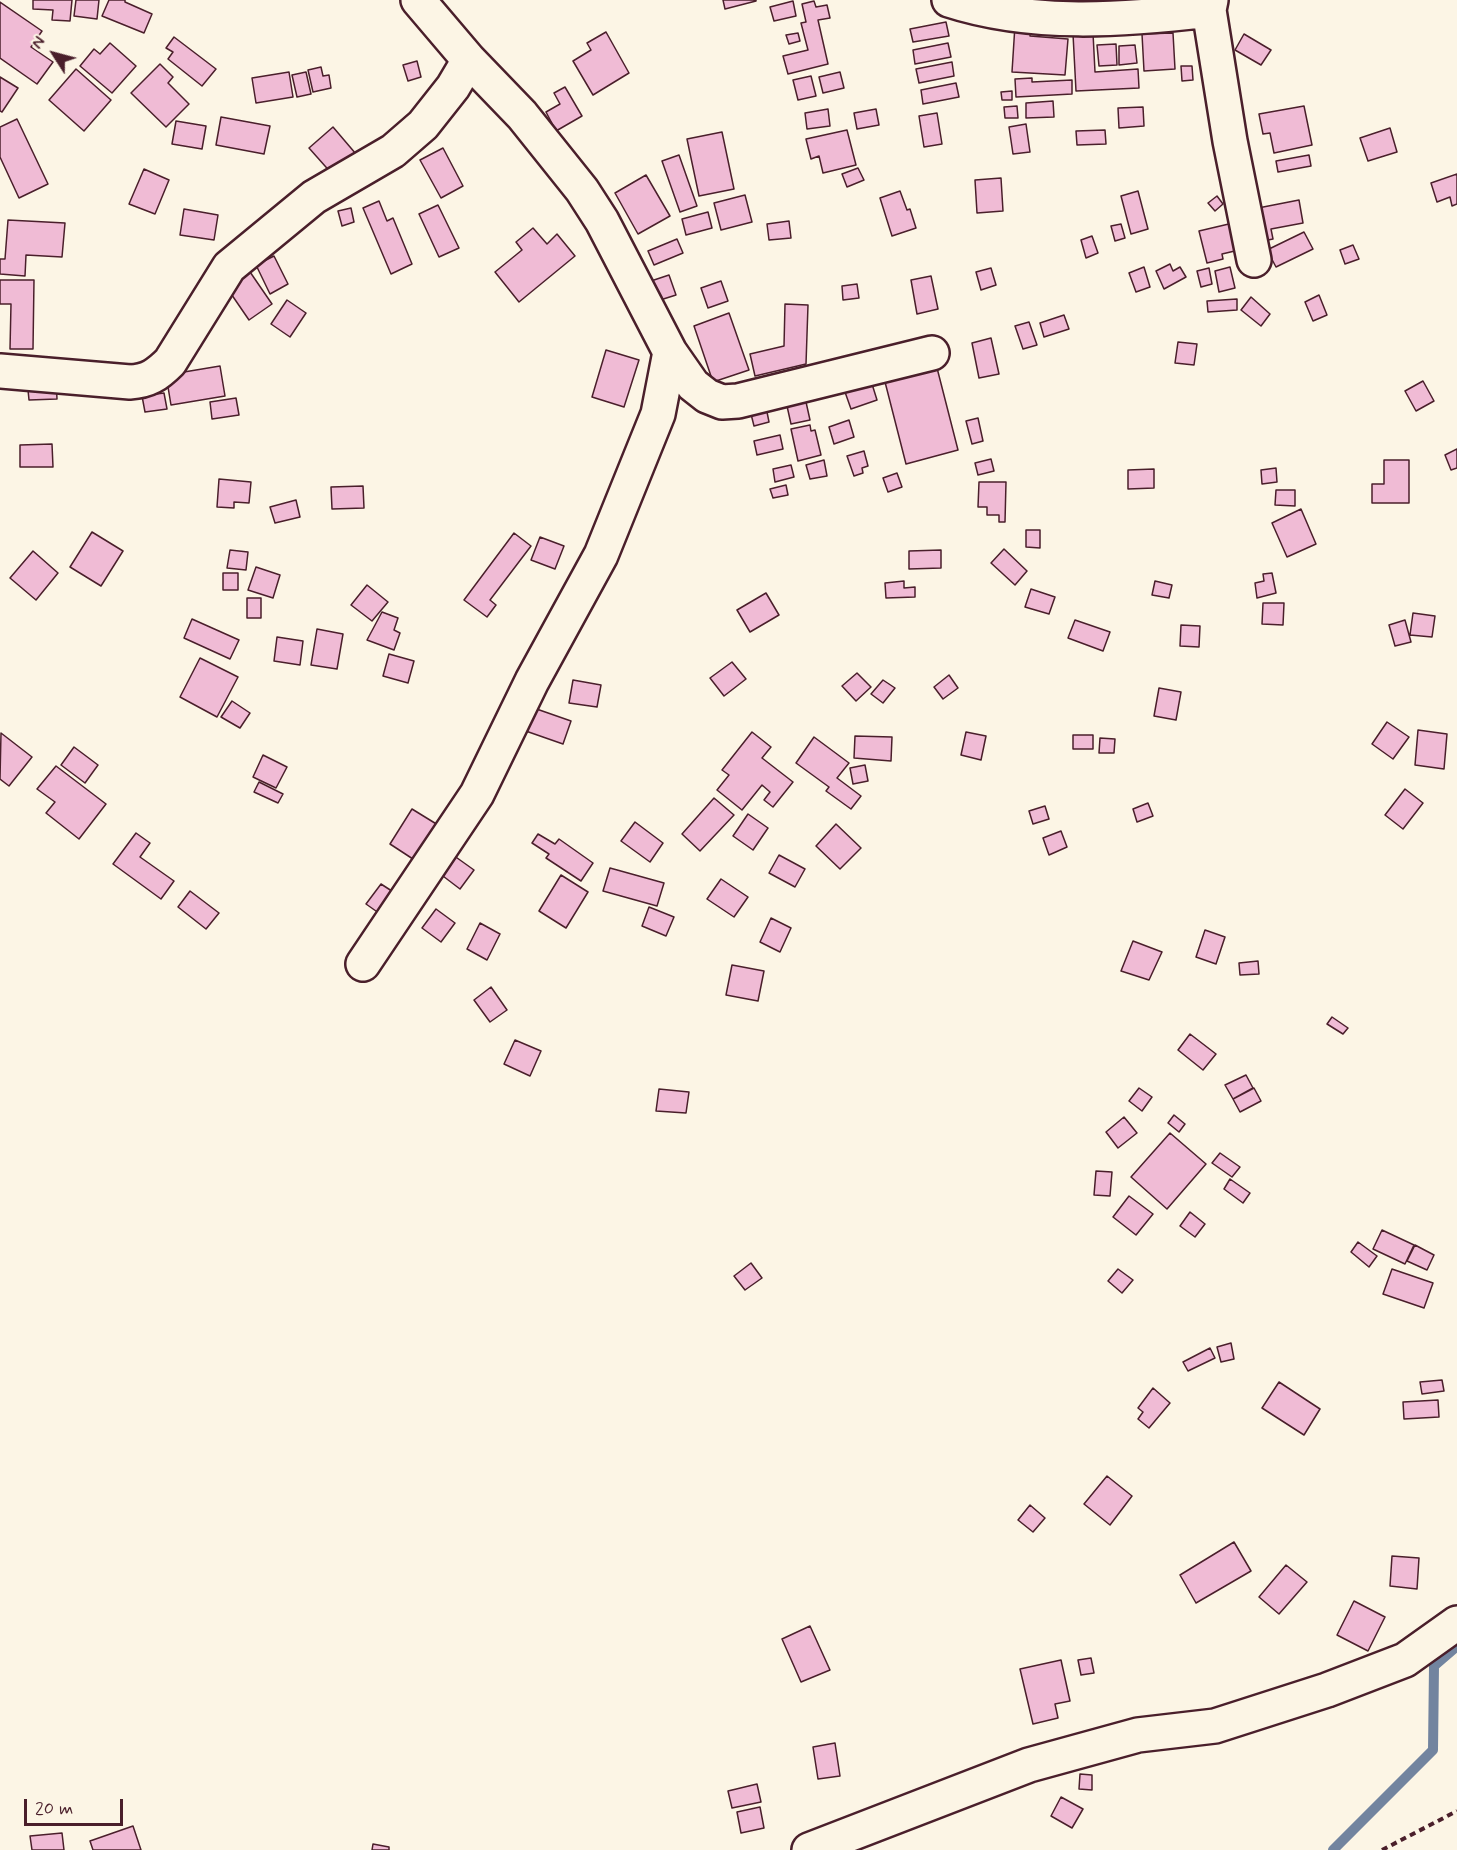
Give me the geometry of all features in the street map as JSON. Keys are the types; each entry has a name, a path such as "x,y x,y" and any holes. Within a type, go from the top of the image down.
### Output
{"street":[{"path":"418,0 469,60 522,115 582,190 602,221 670,352 693,385 708,396 722,402 738,401 932,353"},
{"path":"950,0 977,9 1053,17 1129,20 1210,5 1230,141 1254,260"},
{"path":"0,371 130,382 144,381 157,375 170,362 229,267 314,197 393,151 423,124 453,87 469,60"},
{"path":"363,964 477,794 532,681 601,555 658,414 670,352"},
{"path":"809,1850 1029,1765 1112,1740 1215,1726 1317,1693 1405,1660 1457,1623"}],"path":[{"path":"1382,1850 1457,1811"}],"building":[{"path":"33,0 72,0 70,21 52,20 53,10 33,9"},
{"path":"76,0 99,0 97,19 74,16"},
{"path":"109,0 125,0 152,14 144,33 102,16"},
{"path":"723,0 756,0 756,1 725,9"},
{"path":"793,1 796,16 774,21 770,7"},
{"path":"814,1 816,7 827,5 830,18 818,20 828,64 788,74 783,56 808,50 801,23 806,22 802,4"},
{"path":"0,2 42,31 31,47 53,62 37,84 0,58"},
{"path":"946,22 949,36 913,42 910,29"},
{"path":"1015,25 1031,26 1030,36 1068,39 1065,75 1012,72"},
{"path":"606,32 629,73 593,95 573,61 591,50 587,43"},
{"path":"798,33 800,41 789,44 786,35"},
{"path":"1093,33 1095,72 1138,69 1139,88 1076,91 1073,34"},
{"path":"1173,33 1175,69 1144,71 1142,34"},
{"path":"1244,34 1271,50 1261,65 1235,50"},
{"path":"174,37 216,69 202,86 168,59 173,52 166,48"},
{"path":"110,43 136,66 112,93 80,66 94,49 100,54"},
{"path":"948,43 951,57 915,64 913,50"},
{"path":"1116,44 1117,65 1099,66 1097,45"},
{"path":"1135,45 1137,63 1119,65 1119,46"},
{"path":"417,61 421,77 408,81 403,65"},
{"path":"952,62 954,76 919,83 916,69"},
{"path":"160,64 173,77 168,83 189,104 166,127 131,93"},
{"path":"1181,66 1192,66 1193,80 1182,81"},
{"path":"321,67 323,76 329,75 331,88 313,92 308,70"},
{"path":"76,69 111,100 84,131 49,100"},
{"path":"289,72 293,97 256,103 252,78"},
{"path":"306,72 311,94 297,97 292,75"},
{"path":"840,72 844,88 823,93 819,77"},
{"path":"811,76 816,96 798,100 793,80"},
{"path":"0,77 18,88 2,112 0,111"},
{"path":"1032,78 1032,82 1072,80 1072,94 1016,97 1015,79"},
{"path":"956,83 959,97 923,104 921,90"},
{"path":"565,87 582,116 556,131 546,112 560,104 554,93"},
{"path":"1012,91 1012,100 1002,100 1001,92"},
{"path":"1053,101 1054,117 1026,118 1026,103"},
{"path":"1017,106 1018,118 1005,118 1004,107"},
{"path":"1304,106 1312,145 1274,153 1270,133 1263,134 1259,114"},
{"path":"1143,107 1144,126 1119,128 1118,108"},
{"path":"828,109 830,126 807,129 805,113"},
{"path":"876,109 879,125 857,129 854,113"},
{"path":"937,113 942,144 924,147 919,116"},
{"path":"221,117 270,126 264,154 216,145"},
{"path":"17,119 48,184 19,198 0,157 0,127"},
{"path":"176,121 206,126 202,149 172,144"},
{"path":"1026,124 1030,152 1013,154 1009,127"},
{"path":"333,127 356,154 333,175 309,148"},
{"path":"1390,128 1397,152 1368,161 1360,138"},
{"path":"847,130 856,165 823,173 819,156 811,159 806,139"},
{"path":"1105,130 1106,144 1077,145 1076,131"},
{"path":"722,132 734,189 699,196 687,139"},
{"path":"443,148 463,186 441,198 420,160"},
{"path":"679,155 697,206 680,212 662,161"},
{"path":"1309,155 1311,166 1278,172 1276,161"},
{"path":"858,168 864,180 847,187 842,174"},
{"path":"144,169 169,180 155,214 129,204"},
{"path":"1457,174 1457,204 1452,206 1450,197 1437,202 1431,183"},
{"path":"646,175 670,216 638,234 615,193"},
{"path":"1001,178 1003,211 977,213 975,180"},
{"path":"900,191 907,210 910,209 916,228 892,236 880,198"},
{"path":"1138,191 1148,229 1131,234 1121,196"},
{"path":"745,195 752,222 721,230 714,203"},
{"path":"1217,196 1223,204 1215,211 1208,203"},
{"path":"1299,200 1303,223 1271,229 1273,239 1258,242 1253,209"},
{"path":"379,201 387,221 393,218 412,264 391,274 363,208"},
{"path":"438,205 459,248 439,257 419,214"},
{"path":"351,208 354,222 342,226 338,211"},
{"path":"184,209 218,215 214,240 180,235"},
{"path":"708,212 712,228 686,235 682,219"},
{"path":"8,220 65,223 62,257 26,255 25,276 0,274 0,259 5,259"},
{"path":"789,221 791,238 769,240 767,224"},
{"path":"1233,223 1239,250 1222,254 1223,259 1207,263 1199,231"},
{"path":"1121,224 1125,238 1115,241 1111,226"},
{"path":"533,228 547,244 557,234 575,256 519,302 495,272 522,250 516,242"},
{"path":"1304,232 1313,249 1276,267 1267,250"},
{"path":"1092,236 1098,253 1086,258 1081,240"},
{"path":"677,239 683,253 654,265 648,251"},
{"path":"1353,245 1359,259 1345,264 1340,250"},
{"path":"274,256 288,284 270,294 256,265"},
{"path":"1170,264 1173,271 1180,267 1186,277 1164,289 1156,271"},
{"path":"1144,267 1150,287 1136,292 1129,273"},
{"path":"1230,267 1235,288 1219,292 1215,271"},
{"path":"991,268 996,285 981,290 976,272"},
{"path":"1209,268 1212,284 1201,287 1197,271"},
{"path":"248,269 272,304 249,320 225,285"},
{"path":"669,275 676,295 657,301 651,281"},
{"path":"931,276 938,309 917,314 911,280"},
{"path":"0,280 34,280 33,349 10,349 11,304 0,304"},
{"path":"721,281 728,301 708,308 701,288"},
{"path":"857,284 859,298 843,300 842,286"},
{"path":"1319,295 1327,315 1313,321 1305,302"},
{"path":"1251,297 1270,314 1261,326 1241,310"},
{"path":"1237,299 1237,310 1208,312 1207,301"},
{"path":"287,300 306,313 290,337 271,324"},
{"path":"785,304 808,305 806,364 755,376 750,354 784,346"},
{"path":"729,313 749,370 713,382 694,326"},
{"path":"1064,315 1069,329 1044,337 1040,323"},
{"path":"1029,322 1037,345 1023,349 1015,326"},
{"path":"991,338 999,374 979,378 972,343"},
{"path":"1178,342 1197,344 1194,365 1175,363"},
{"path":"606,350 639,360 624,407 592,397"},
{"path":"936,364 958,450 906,464 884,378"},
{"path":"220,366 225,396 171,405 166,375"},
{"path":"56,378 57,399 29,400 27,380"},
{"path":"1423,381 1434,401 1416,411 1405,391"},
{"path":"872,384 877,400 851,409 845,392"},
{"path":"164,393 167,409 145,412 142,396"},
{"path":"236,398 239,415 212,419 210,402"},
{"path":"806,402 810,420 791,424 787,406"},
{"path":"766,407 769,422 754,426 750,410"},
{"path":"978,418 983,441 972,444 966,421"},
{"path":"849,420 854,437 834,444 829,427"},
{"path":"810,425 811,431 815,430 821,455 798,461 791,429"},
{"path":"780,435 783,449 757,455 754,441"},
{"path":"52,444 53,467 20,467 20,445"},
{"path":"1457,449 1457,468 1451,470 1445,455"},
{"path":"864,451 868,466 862,468 863,473 854,476 847,456"},
{"path":"991,459 994,471 978,475 975,463"},
{"path":"824,460 827,476 810,479 806,465"},
{"path":"1384,460 1409,460 1409,503 1372,503 1372,484 1384,484"},
{"path":"791,465 794,477 775,482 773,469"},
{"path":"1276,468 1277,482 1262,484 1261,470"},
{"path":"1154,469 1154,488 1128,489 1128,470"},
{"path":"897,473 902,487 888,492 883,478"},
{"path":"219,479 251,482 249,503 234,502 234,508 217,507"},
{"path":"979,482 1006,482 1005,522 999,522 999,515 987,515 987,507 978,507"},
{"path":"786,485 788,495 773,498 770,489"},
{"path":"363,486 364,508 332,509 331,487"},
{"path":"1276,490 1295,490 1295,506 1275,505"},
{"path":"296,500 300,517 275,523 270,507"},
{"path":"1301,509 1316,544 1287,557 1272,523"},
{"path":"1026,530 1040,530 1040,548 1026,547"},
{"path":"92,532 123,551 101,586 70,567"},
{"path":"514,533 531,546 490,600 496,605 487,617 464,600"},
{"path":"540,537 564,546 555,569 531,560"},
{"path":"1004,549 1027,571 1015,585 991,563"},
{"path":"230,550 248,552 246,570 227,568"},
{"path":"941,550 941,568 909,569 909,551"},
{"path":"33,551 58,573 36,600 10,578"},
{"path":"256,567 280,575 273,598 248,590"},
{"path":"223,573 238,573 238,590 223,590"},
{"path":"1272,573 1276,593 1257,598 1255,583 1264,581 1263,574"},
{"path":"904,581 904,588 915,587 915,597 886,598 885,583"},
{"path":"1155,581 1172,585 1169,598 1152,595"},
{"path":"367,585 388,602 372,621 351,605"},
{"path":"1031,589 1055,597 1049,614 1025,607"},
{"path":"766,593 779,615 750,632 737,610"},
{"path":"247,598 261,598 261,618 247,618"},
{"path":"1263,603 1284,603 1283,625 1262,624"},
{"path":"382,612 398,618 394,630 400,633 394,650 367,640"},
{"path":"1413,613 1435,616 1432,637 1410,635"},
{"path":"192,619 239,640 230,659 184,638"},
{"path":"1075,620 1110,632 1103,651 1068,638"},
{"path":"1405,620 1411,642 1395,646 1389,625"},
{"path":"1181,625 1200,626 1199,647 1180,646"},
{"path":"317,629 343,634 337,669 311,665"},
{"path":"277,637 303,641 300,665 274,661"},
{"path":"389,654 414,661 408,683 383,676"},
{"path":"200,658 238,677 217,717 180,697"},
{"path":"732,662 746,679 724,696 710,678"},
{"path":"857,673 871,687 856,701 842,686"},
{"path":"949,675 958,688 943,699 934,687"},
{"path":"573,680 601,685 597,707 569,703"},
{"path":"883,680 895,688 883,703 871,694"},
{"path":"1159,688 1181,692 1176,720 1154,716"},
{"path":"232,701 250,713 240,728 221,717"},
{"path":"528,706 571,721 563,744 520,729"},
{"path":"1387,722 1409,737 1393,759 1372,744"},
{"path":"1418,730 1447,734 1444,769 1415,765"},
{"path":"752,732 771,747 762,758 793,782 773,807 764,800 770,792 762,785 742,810 717,790 729,775 722,770"},
{"path":"966,732 986,736 981,760 961,755"},
{"path":"1,733 32,757 9,786 0,779"},
{"path":"1073,735 1093,735 1093,749 1073,749"},
{"path":"855,736 892,737 891,761 854,758"},
{"path":"814,737 849,763 837,778 861,796 851,809 826,791 829,787 796,763"},
{"path":"1100,738 1115,739 1114,753 1099,753"},
{"path":"74,747 98,765 85,783 61,765"},
{"path":"263,755 287,767 276,788 253,777"},
{"path":"865,765 868,781 853,784 850,768"},
{"path":"56,766 106,804 79,839 46,813 55,802 37,789"},
{"path":"259,782 283,794 278,803 254,792"},
{"path":"1405,789 1423,803 1403,829 1385,815"},
{"path":"714,798 734,815 700,851 682,834"},
{"path":"1148,803 1153,816 1137,822 1133,809"},
{"path":"1045,806 1049,819 1033,824 1029,811"},
{"path":"412,809 438,825 416,861 390,844"},
{"path":"748,814 768,828 753,850 733,836"},
{"path":"635,822 663,843 650,862 621,841"},
{"path":"836,824 861,848 840,869 816,846"},
{"path":"1061,831 1067,847 1049,855 1043,838"},
{"path":"136,833 150,843 140,857 174,881 161,899 113,864"},
{"path":"538,834 555,844 559,839 593,863 581,881 546,858 549,854 532,843"},
{"path":"453,855 474,870 460,889 439,873"},
{"path":"779,855 805,869 795,887 769,873"},
{"path":"610,868 664,883 657,906 603,891"},
{"path":"561,875 588,892 566,928 539,911"},
{"path":"721,879 748,897 734,917 707,899"},
{"path":"381,884 398,895 383,916 366,904"},
{"path":"190,891 219,913 206,929 178,907"},
{"path":"649,907 674,917 666,936 642,926"},
{"path":"436,909 455,923 441,942 422,928"},
{"path":"771,918 791,928 780,952 760,942"},
{"path":"480,923 500,934 487,960 467,949"},
{"path":"1205,930 1225,937 1216,964 1196,957"},
{"path":"1133,941 1162,952 1149,980 1121,971"},
{"path":"1258,961 1259,974 1240,975 1239,963"},
{"path":"732,965 764,971 758,1001 726,995"},
{"path":"491,987 507,1010 490,1022 474,1000"},
{"path":"1332,1017 1348,1028 1343,1034 1327,1024"},
{"path":"1190,1034 1216,1054 1203,1070 1178,1050"},
{"path":"515,1040 541,1051 530,1076 504,1064"},
{"path":"1246,1075 1253,1088 1233,1099 1225,1085"},
{"path":"1139,1088 1152,1097 1142,1111 1129,1101"},
{"path":"1254,1088 1261,1101 1240,1112 1233,1099"},
{"path":"659,1089 689,1092 686,1113 656,1111"},
{"path":"1174,1115 1185,1124 1179,1132 1168,1123"},
{"path":"1124,1117 1137,1133 1118,1148 1106,1132"},
{"path":"1170,1133 1206,1164 1167,1209 1131,1177"},
{"path":"1220,1153 1240,1167 1232,1177 1212,1163"},
{"path":"1096,1171 1112,1172 1110,1196 1094,1195"},
{"path":"1230,1179 1250,1193 1243,1203 1224,1189"},
{"path":"1129,1196 1153,1214 1136,1235 1113,1217"},
{"path":"1190,1212 1205,1224 1195,1237 1180,1226"},
{"path":"1382,1230 1414,1245 1405,1264 1373,1249"},
{"path":"1358,1242 1377,1256 1369,1267 1351,1252"},
{"path":"1415,1245 1434,1255 1427,1270 1407,1261"},
{"path":"751,1263 762,1278 745,1290 734,1276"},
{"path":"1118,1269 1133,1280 1122,1293 1108,1281"},
{"path":"1392,1269 1433,1283 1424,1308 1383,1294"},
{"path":"1231,1343 1234,1359 1221,1362 1217,1347"},
{"path":"1210,1348 1215,1358 1188,1371 1183,1362"},
{"path":"1442,1380 1444,1391 1422,1394 1420,1382"},
{"path":"1279,1382 1320,1409 1304,1435 1262,1408"},
{"path":"1153,1388 1170,1403 1149,1428 1138,1419 1143,1412 1138,1408"},
{"path":"1438,1400 1439,1417 1404,1419 1403,1402"},
{"path":"1107,1476 1132,1496 1110,1525 1084,1504"},
{"path":"1030,1505 1045,1518 1033,1532 1018,1520"},
{"path":"1234,1542 1251,1571 1196,1603 1180,1575"},
{"path":"1392,1556 1419,1558 1417,1589 1390,1586"},
{"path":"1286,1565 1307,1582 1279,1614 1259,1597"},
{"path":"1354,1601 1385,1617 1368,1651 1337,1635"},
{"path":"810,1626 830,1670 801,1682 782,1639"},
{"path":"1091,1658 1094,1673 1081,1675 1078,1660"},
{"path":"1061,1660 1070,1701 1055,1704 1058,1718 1033,1724 1020,1669"},
{"path":"835,1743 840,1776 818,1779 813,1747"},
{"path":"1080,1774 1092,1775 1092,1790 1079,1789"},
{"path":"757,1784 761,1802 732,1808 728,1791"},
{"path":"1061,1797 1083,1809 1072,1828 1051,1816"},
{"path":"760,1807 764,1828 741,1833 737,1812"},
{"path":"133,1826 141,1850 93,1850 90,1841"},
{"path":"62,1833 64,1850 32,1850 30,1836"},
{"path":"373,1844 389,1847 389,1850 372,1850"}],"waterway":[{"path":"1333,1850 1433,1750 1434,1666 1457,1646"}]}
